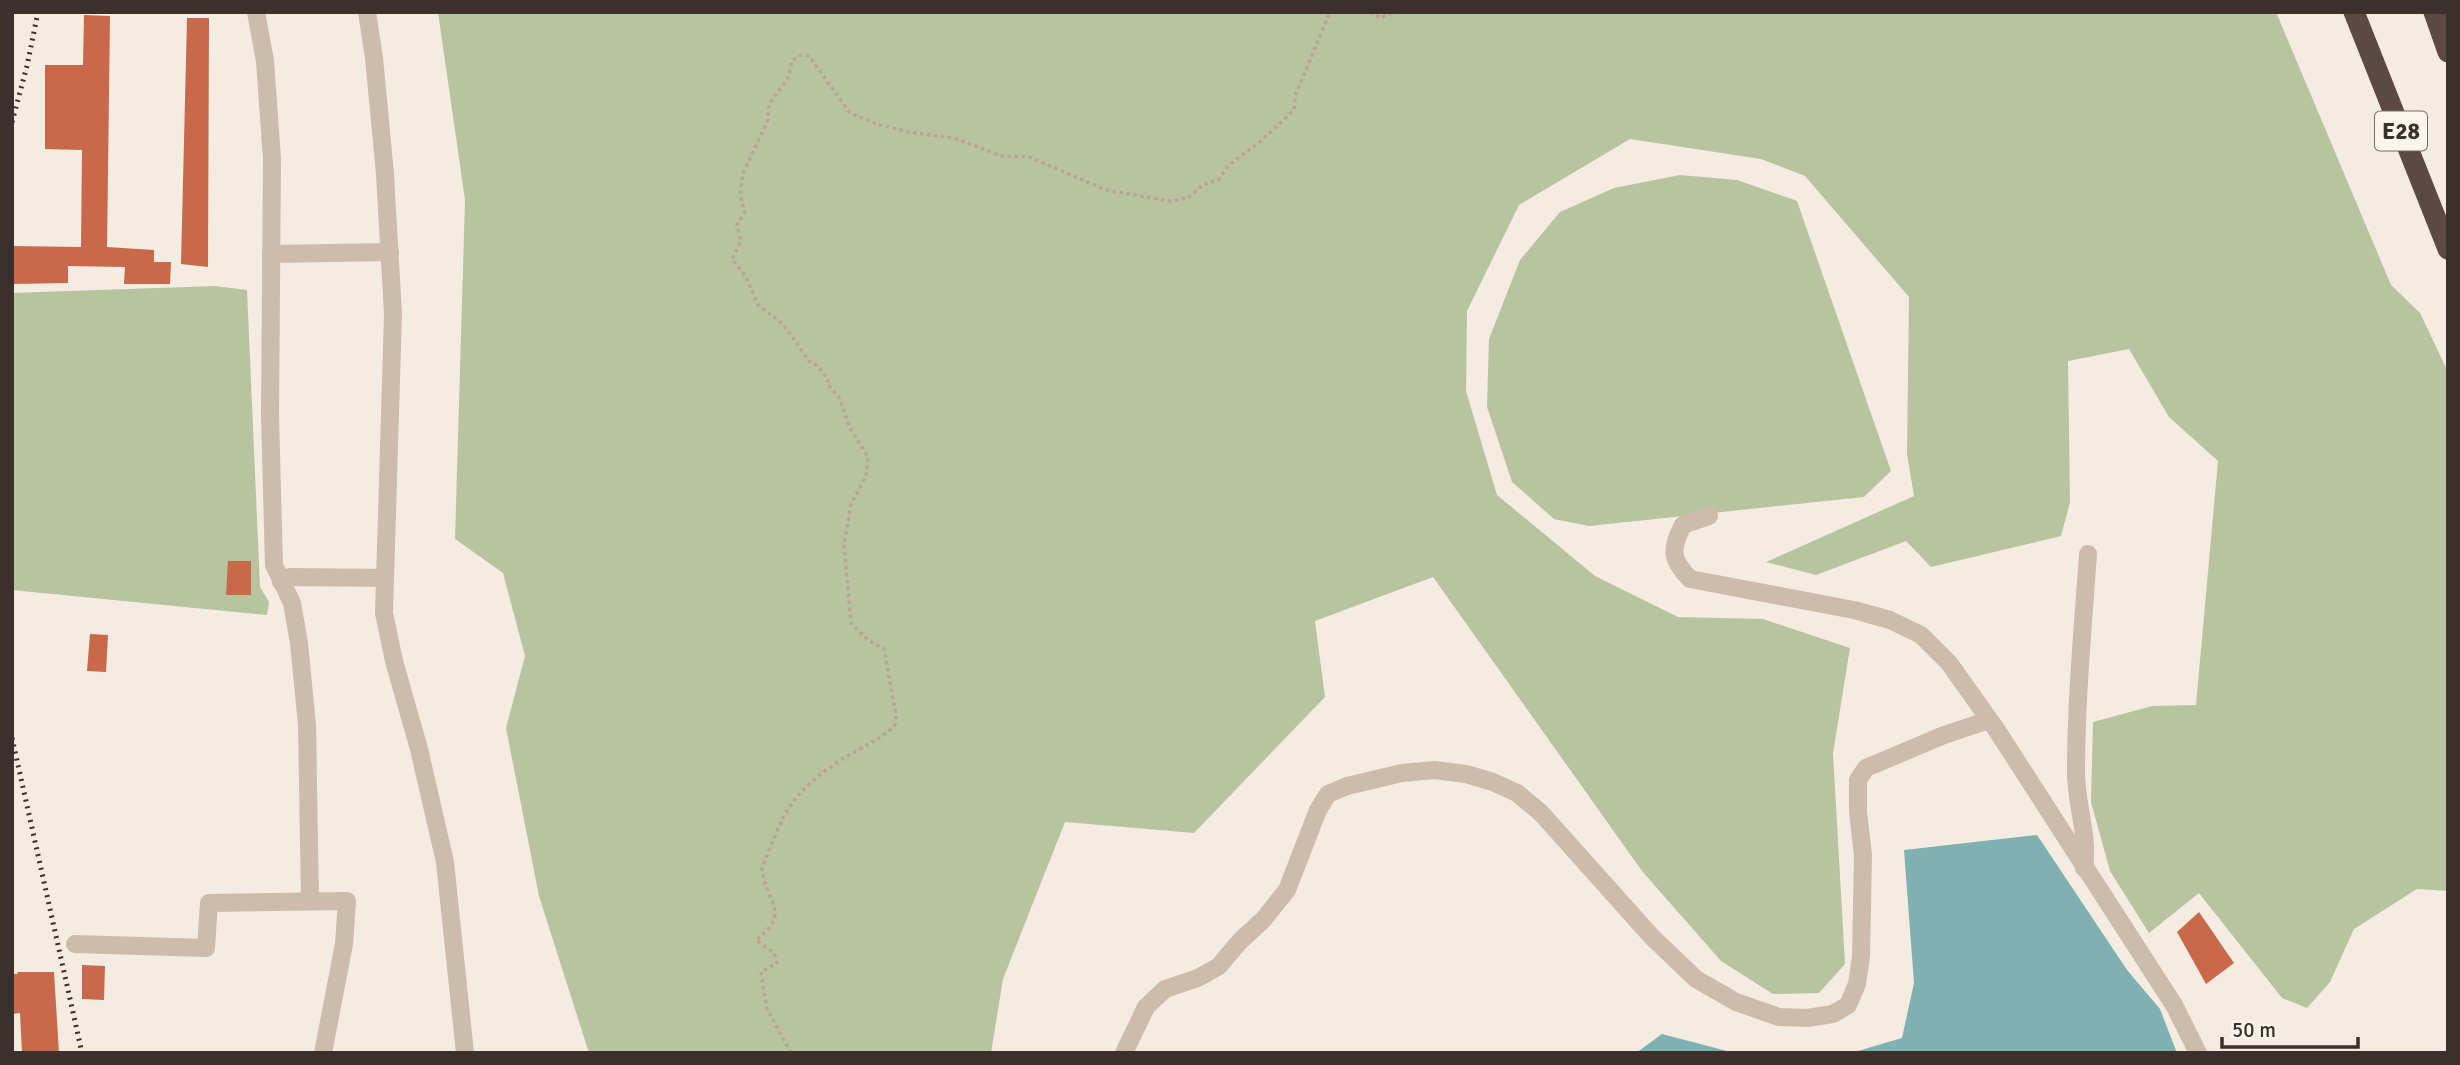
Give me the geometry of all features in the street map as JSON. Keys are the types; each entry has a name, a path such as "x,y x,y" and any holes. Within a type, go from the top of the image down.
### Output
{"highway":[{"name":"E28","path":"2354,12 2448,249"},
{"path":"2434,12 2448,52"}],"street":[{"path":"256,12 265,61 271,147 270,415 274,565 292,603 299,643 307,725 310,900"},
{"path":"367,12 380,122 393,314 384,613 445,862 465,1053"},
{"path":"271,254 390,252"},
{"path":"1709,516 1683,525 1674,543 1676,564 1690,579 1854,610 1921,635 1949,663 2174,1005 2198,1053"},
{"path":"2084,868 2087,851 2076,783 2076,726 2088,554"},
{"path":"281,582 290,577 384,578"},
{"path":"1124,1053 1146,1007 1165,989 1198,978 1219,966 1240,941 1263,920 1287,890 1318,810 1328,794 1347,786 1402,773 1435,771 1466,774 1517,793 1541,813 1652,937 1696,979 1736,1002 1779,1017 1807,1018 1833,1014 1848,1005 1857,984 1861,956 1863,855 1858,812 1858,780 1866,768 1989,720"},
{"path":"75,944 206,948 209,903 347,901 344,944 323,1053"}],"path":[{"path":"791,1053 767,1009 761,972 777,963 774,953 756,940 773,924 775,911 762,867 795,797 848,756 883,737 895,725 895,715 884,649 868,640 851,623 844,545 851,504 866,476 868,457 850,428 839,397 827,384 828,379 818,366 809,362 783,324 758,305 746,277 732,259 741,241 737,225 745,212 740,195 743,173 768,120 769,104 788,78 792,61 800,55 810,56 850,113 877,124 908,132 954,138 1002,156 1029,157 1106,190 1170,201 1188,198 1204,184 1218,180 1230,164 1261,141 1294,110 1295,96 1330,12"},
{"path":"1370,12 1381,18 1392,12"}],"green space":[{"path":"438,12 2276,12 2391,285 2420,313 2448,372 2448,891 2417,889 2354,929 2330,982 2307,1008 2282,998 2199,893 2149,933 2110,871 2091,802 2093,722 2152,706 2196,705 2218,461 2169,417 2129,349 2068,361 2070,502 2061,536 1931,567 1906,541 1816,575 1766,562 1914,496 1907,454 1909,297 1805,176 1761,159 1630,139 1519,205 1467,311 1466,391 1497,495 1595,576 1678,617 1763,619 1850,648 1833,753 1845,964 1819,993 1773,994 1721,961 1642,871 1433,577 1315,621 1325,697 1194,833 1065,822 1003,979 991,1053 589,1053 539,896 506,728 525,656 503,573 455,539 465,200"},
{"path":"1680,175 1737,180 1797,201 1891,471 1864,497 1589,526 1554,519 1512,482 1487,407 1489,339 1520,260 1560,212 1614,188"},
{"path":"215,286 247,290 260,587 269,602 267,615 12,590 12,293"}],"water":[{"path":"2037,835 2127,970 2160,1009 2177,1053 1851,1053 1902,1038 1914,983 1904,850"},
{"path":"1662,1034 1727,1051 1735,1053 1636,1053"}],"building":[{"path":"84,15 110,16 107,247 154,250 154,262 171,262 170,284 124,284 125,267 68,266 68,283 12,284 12,246 81,247 82,150 45,149 45,65 83,65"},
{"path":"187,18 209,18 208,267 181,264"},
{"path":"228,561 251,561 251,595 226,595"},
{"path":"90,634 108,635 106,672 87,671"},
{"path":"2199,912 2234,963 2206,984 2177,932"},
{"path":"82,965 105,966 104,1000 82,999"},
{"path":"17,972 54,972 59,1053 22,1053 20,1013 12,1014 12,974 18,974"}],"railway":[{"path":"12,122 38,12"},
{"path":"12,738 82,1053"}]}
